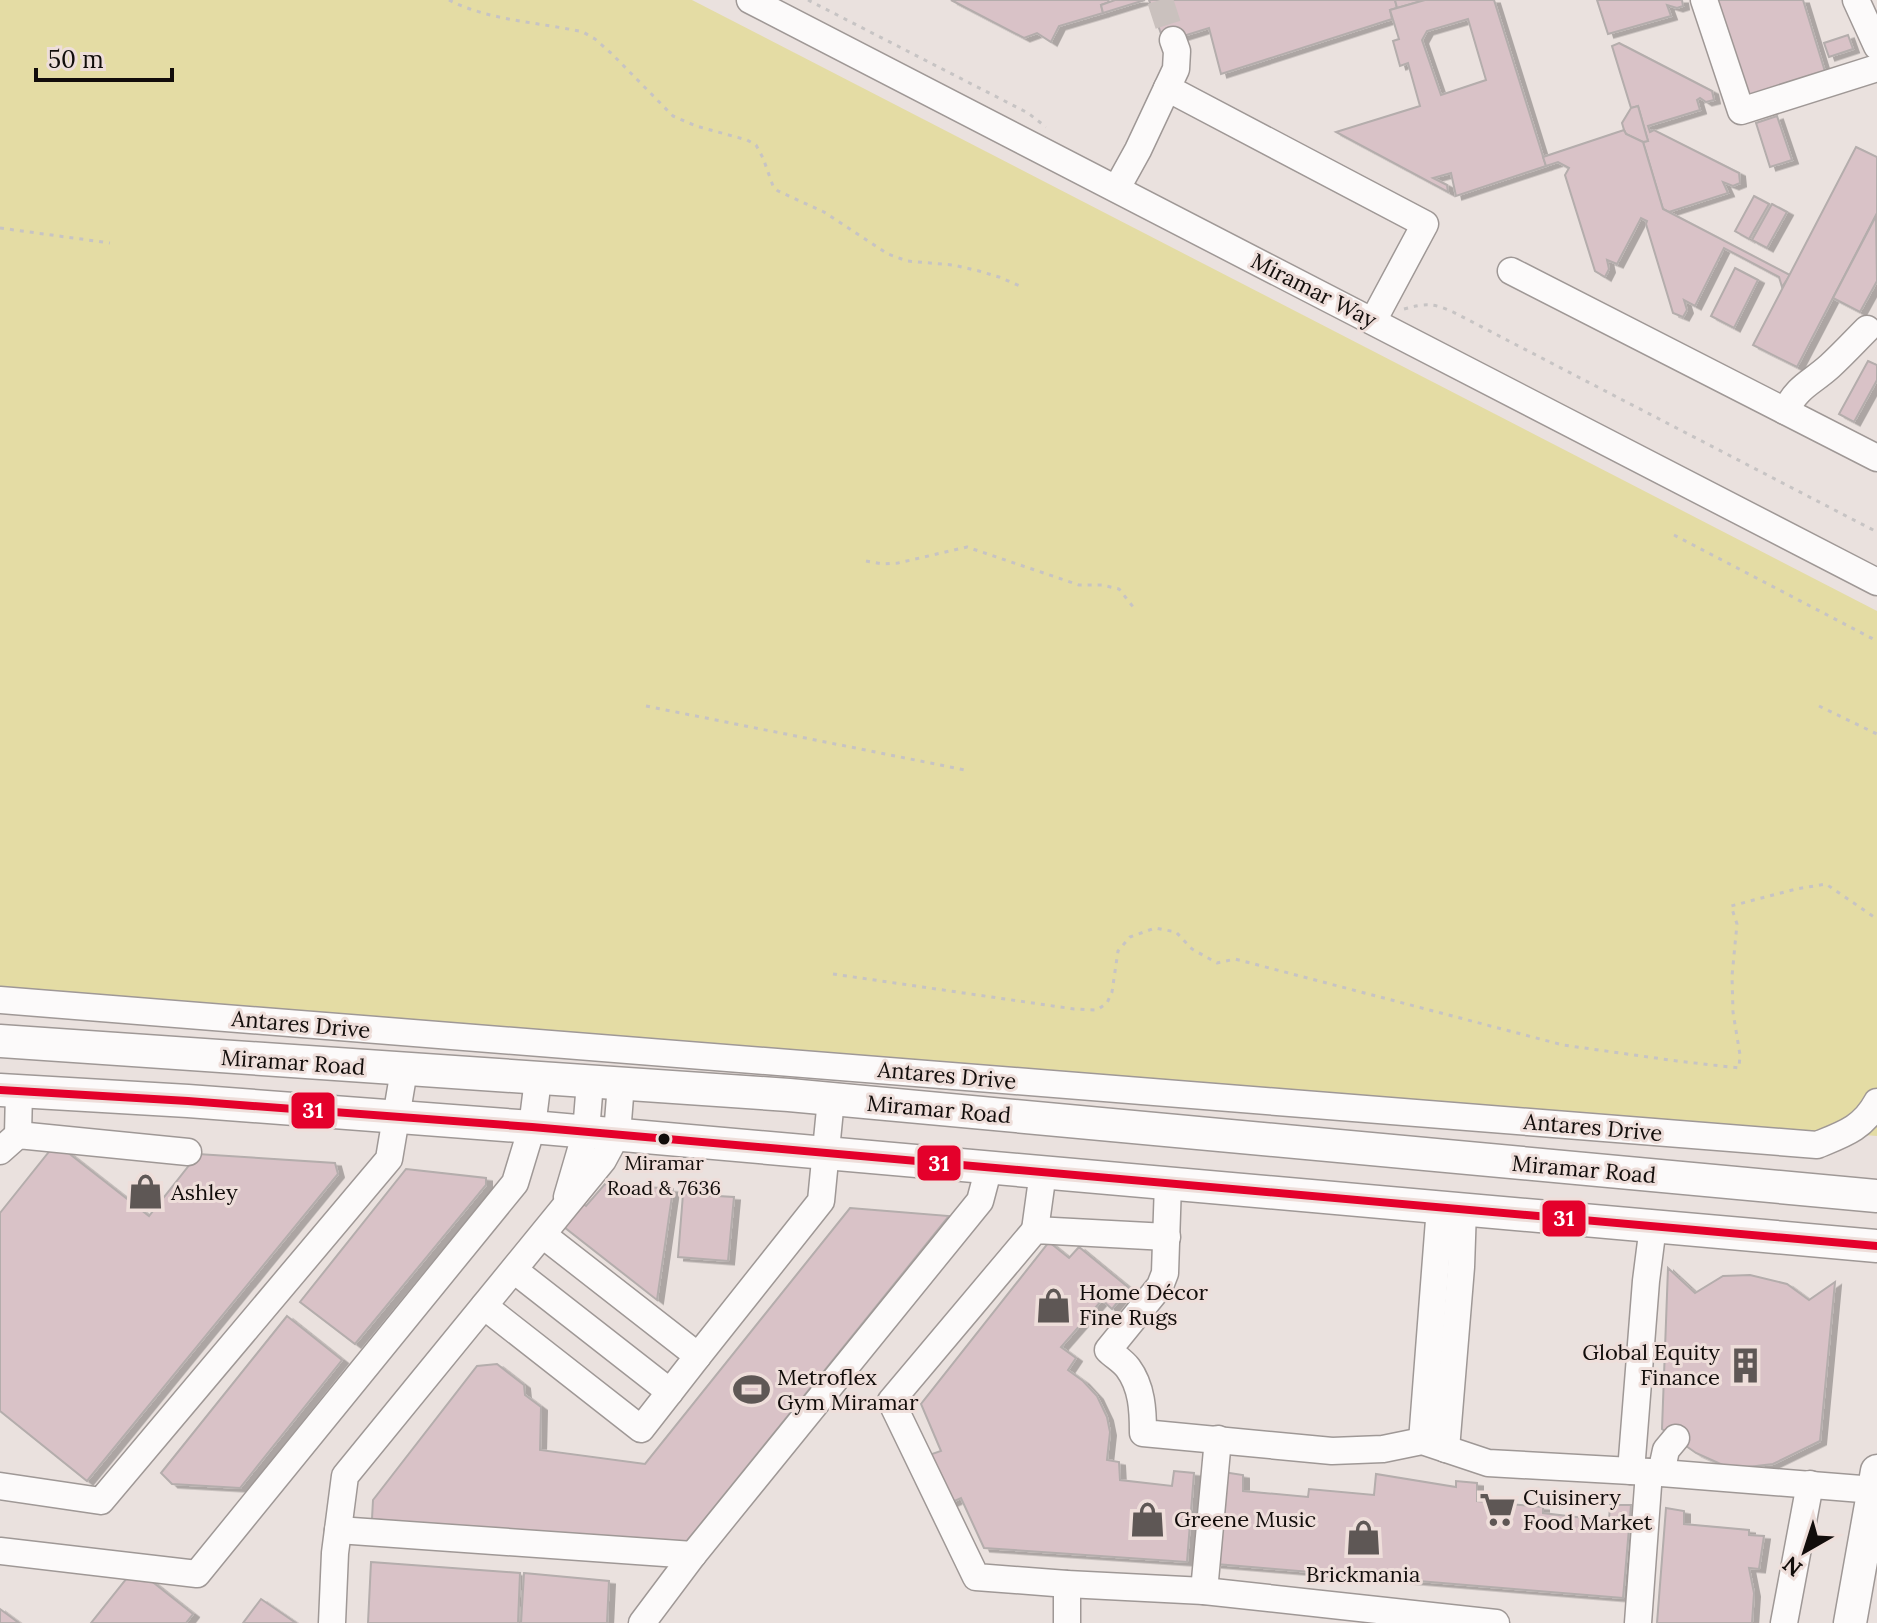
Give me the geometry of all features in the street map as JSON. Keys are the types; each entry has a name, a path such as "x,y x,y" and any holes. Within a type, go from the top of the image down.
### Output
{"main road":[{"name":"Miramar Road","path":"0,1041 831,1099 1877,1196"},
{"name":"Miramar Road","path":"10,1090 532,1127 1877,1246"},
{"path":"1850,1623 1875,1480"}],"street":[{"name":"Miramar Way","path":"750,0 1117,188 1377,313 1877,582"},
{"path":"1704,0 1741,111 1877,68"},
{"path":"1856,0 1877,46"},
{"path":"1117,188 1176,69 1177,51 1173,40"},
{"path":"1167,88 1425,224 1377,313"},
{"path":"1511,271 1877,458"},
{"path":"1785,411 1803,386 1874,324"},
{"name":"Antares Drive","path":"0,1000 1817,1145 1852,1131 1870,1115 1877,1102"},
{"path":"0,1486 101,1501 389,1159 404,1070"},
{"path":"0,1551 197,1574 515,1183 532,1127 538,1079"},
{"path":"332,1623 345,1476 565,1204 601,1133 605,1083"},
{"path":"10,1090 9,1143 188,1152"},
{"path":"484,1306 641,1429 821,1201 831,1099"},
{"path":"642,1623 693,1555 980,1201 989,1167"},
{"path":"1043,1172 1035,1230 891,1401 976,1577 1204,1591 1496,1623"},
{"path":"1168,1183 1165,1273 1160,1286 1108,1350 1127,1367 1137,1385 1143,1407 1143,1433 1332,1451 1434,1445 1488,1463 1810,1484 1875,1480"},
{"path":"1434,1445 1452,1208"},
{"path":"1638,1623 1647,1472 1646,1281 1653,1226"},
{"path":"1035,1230 1167,1237"},
{"path":"543,1235 698,1356"},
{"path":"514,1270 670,1392"},
{"path":"1647,1472 1676,1438"},
{"path":"1204,1591 1218,1439"},
{"path":"1784,1623 1810,1484"},
{"path":"338,1530 693,1555"},
{"path":"1067,1584 1067,1623"}],"path":[{"path":"449,0 487,13 583,32 612,54 673,116 756,145 778,191 824,212 888,254 907,261 966,268 1020,286"},
{"path":"808,0 1028,113 1053,132"},
{"path":"0,228 110,243"},
{"path":"1377,313 1423,304 1453,312 1877,532"},
{"path":"1674,535 1877,641"},
{"path":"866,561 898,563 967,547 1079,585 1119,589 1134,608"},
{"path":"646,706 965,770"},
{"path":"1819,706 1877,734"},
{"path":"833,974 1097,1010 1107,1003 1112,992 1118,951 1130,937 1155,928 1176,932 1192,949 1217,963 1235,959 1563,1045 1739,1068 1732,976 1737,924 1731,906 1826,884 1877,919"}],"shaded area":[{"path":"0,0 692,0 1877,611 1877,1136 0,989"}],"building":[{"path":"951,0 1110,2 1101,5 1103,13 1059,26 1051,42 1037,33 1024,38"},
{"path":"1115,0 1145,0 1103,13 1101,5"},
{"path":"1149,0 1395,0 1397,8 1390,10 1392,19 1221,74 1209,28 1164,42"},
{"path":"1395,0 1425,0 1397,8"},
{"path":"1425,0 1494,0 1546,166 1456,196 1451,173 1433,178 1447,185 1448,192 1336,132 1420,106 1408,63 1400,66 1393,41 1399,39 1390,10","holes":["1468,19 1486,80 1441,95 1422,40 1427,31"]},
{"path":"1597,0 1682,0 1683,6 1667,5 1671,16 1608,34"},
{"path":"1713,0 1803,0 1827,78 1746,103"},
{"path":"1848,35 1853,49 1829,57 1824,43"},
{"path":"1619,43 1712,91 1714,100 1697,100 1700,110 1648,126 1650,132 1654,130 1739,173 1740,183 1733,186 1723,182 1728,193 1669,212 1663,209 1643,142 1648,141 1638,106 1631,108 1612,46"},
{"path":"1638,106 1648,141 1643,142 1626,134 1622,123 1631,108"},
{"path":"1777,116 1792,160 1770,167 1756,123"},
{"path":"1624,130 1643,142 1663,209 1790,275 1782,287 1779,277 1724,248 1695,306 1684,300 1687,310 1683,317 1673,313 1647,221 1641,218 1617,264 1607,260 1609,269 1605,277 1595,271 1565,175 1569,168 1558,162 1546,166 1543,157"},
{"path":"1856,147 1877,157 1877,213 1797,367 1753,345"},
{"path":"1754,196 1769,204 1749,239 1735,231"},
{"path":"1772,204 1787,212 1767,248 1752,240"},
{"path":"1876,216 1877,281 1860,312 1833,298"},
{"path":"1735,268 1758,280 1734,328 1711,316"},
{"path":"1868,361 1877,365 1877,380 1854,422 1839,414"},
{"path":"52,1148 62,1148 149,1216 198,1154 335,1163 338,1174 87,1481 0,1411 0,1213"},
{"path":"406,1169 486,1178 486,1185 355,1344 300,1302"},
{"path":"605,1184 673,1189 657,1300 564,1227 582,1203 586,1206"},
{"path":"683,1194 734,1197 728,1261 678,1257"},
{"path":"850,1208 949,1216 682,1547 372,1519 373,1500 477,1366 497,1364 524,1385 525,1395 541,1407 540,1450 645,1464"},
{"path":"1049,1242 1069,1258 1079,1247 1129,1288 1112,1309 1102,1300 1061,1347 1076,1358 1068,1370 1097,1396 1107,1417 1110,1432 1107,1460 1119,1462 1120,1480 1172,1486 1174,1471 1194,1473 1187,1562 984,1548 961,1498 950,1503 929,1455 941,1451 921,1404"},
{"name":"Global Equity Finance","path":"1668,1268 1695,1293 1723,1276 1750,1275 1787,1284 1809,1300 1835,1282 1820,1441 1773,1464 1725,1466 1696,1453 1662,1429"},
{"path":"287,1316 342,1360 240,1488 172,1484 161,1473"},
{"path":"1223,1472 1243,1475 1243,1491 1308,1497 1309,1489 1374,1495 1376,1474 1456,1487 1456,1481 1477,1483 1477,1501 1543,1507 1543,1513 1609,1521 1610,1505 1631,1505 1623,1598 1216,1564"},
{"path":"1666,1508 1684,1511 1684,1524 1749,1530 1749,1535 1764,1536 1759,1569 1749,1568 1754,1593 1752,1623 1657,1623"},
{"path":"371,1562 520,1573 518,1623 368,1623"},
{"path":"135,1568 193,1614 186,1623 91,1623"},
{"path":"524,1573 609,1581 607,1623 521,1623"},
{"path":"261,1599 296,1623 243,1623"},
{"path":"0,1609 19,1623 0,1623"}],"tunnel":[{"path":"1160,0 1173,40"}],"transit line":[{"name":"31","path":"0,1090 532,1127 1877,1246"}],"place":[{"name":"Miramar Road & 7636","path":"664,1139"},
{"name":"Ashley","path":"145,1192"},
{"name":"Home Décor Fine Rugs","path":"1053,1305"},
{"name":"Global Equity Finance","path":"1746,1365"},
{"name":"Metroflex Gym Miramar","path":"751,1390"},
{"name":"Cuisinery Food Market","path":"1497,1510"},
{"name":"Greene Music","path":"1148,1519"},
{"name":"Brickmania","path":"1363,1538"}]}
